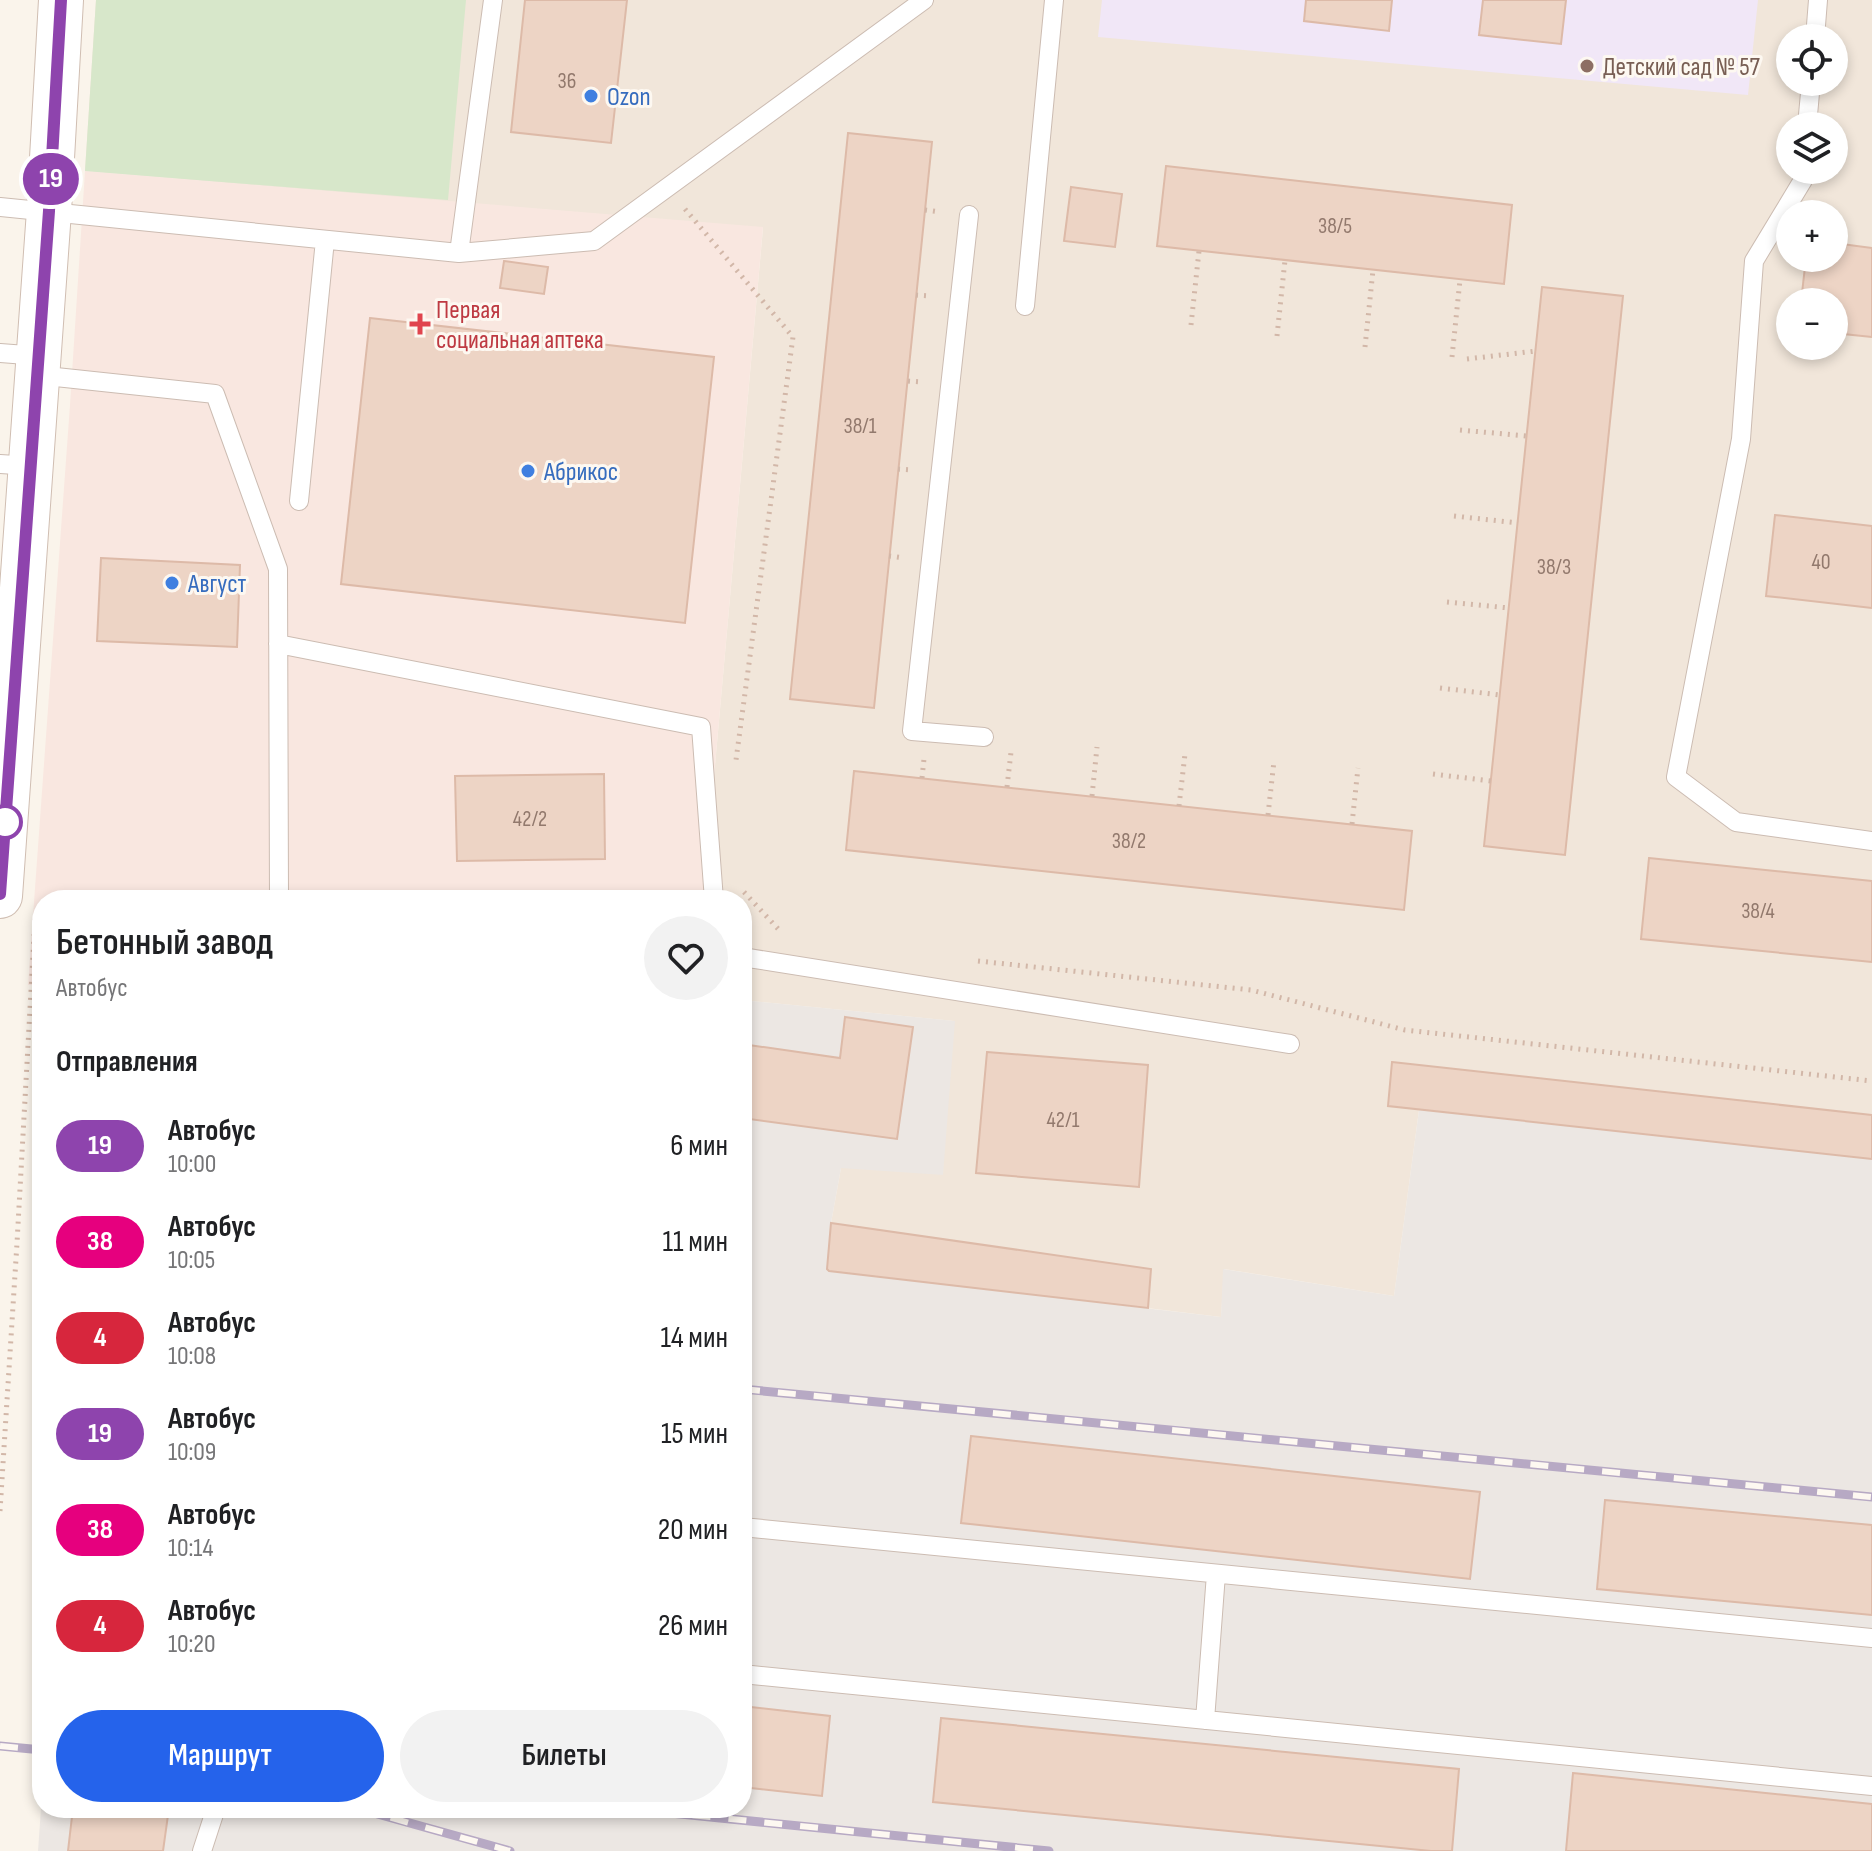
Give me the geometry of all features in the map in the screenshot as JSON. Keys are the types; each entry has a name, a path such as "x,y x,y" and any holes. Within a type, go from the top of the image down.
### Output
{"main road":[{"path":"0,896 5,753 20,529 15,465 25,361 49,211 61,0"}],"lane":[{"path":"459,253 493,0"},
{"path":"0,207 459,253 594,241 924,0"},
{"path":"1025,306 1054,0"},
{"path":"1816,24 1818,0"},
{"path":"1801,184 1754,261 1741,439 1676,777 1736,822 1872,841"},
{"path":"969,215 912,731 984,737"},
{"path":"299,501 325,240"},
{"path":"25,361 215,394 278,569 279,890"},
{"path":"278,644 701,727 713,890"},
{"path":"752,959 1290,1044"},
{"path":"752,1528 1872,1638"},
{"path":"1205,1720 1216,1574"},
{"path":"752,1675 1872,1786"},
{"path":"202,1851 213,1818"}],"path":[{"path":"666,187 793,337 734,773"},
{"path":"1191,325 1199,251"},
{"path":"1277,336 1285,260"},
{"path":"1365,347 1373,270"},
{"path":"1452,357 1460,280"},
{"path":"1467,359 1536,351"},
{"path":"1460,430 1527,436"},
{"path":"1454,516 1518,523"},
{"path":"1447,602 1509,608"},
{"path":"1440,688 1500,695"},
{"path":"1007,787 1012,740"},
{"path":"1092,796 1097,747"},
{"path":"1179,806 1185,754"},
{"path":"1268,815 1274,761"},
{"path":"1352,824 1358,768"},
{"path":"1433,774 1491,781"},
{"path":"752,900 788,940"},
{"path":"973,960 1251,990 1405,1030 1872,1081"}],"shaded area":[{"path":"96,0 1872,0 1872,1159 1419,1110 1394,1296 1224,1269 1221,1317 827,1269 841,1168 954,1021 752,1001 752,890 704,890 763,228 85,171"},
{"name":"Детский сад № 57","path":"1102,0 1758,0 1748,95 1098,37"},
{"path":"85,171 763,227 704,890 35,890"},
{"path":"32,930 32,985 28,985"},
{"path":"752,1001 955,1021 943,1175 841,1168 831,1223 827,1269 830,1271 1221,1317 1223,1269 1394,1296 1419,1110 1872,1159 1872,1851 38,1851 40,1818 752,1818"}],"green space":[{"path":"96,0 466,0 448,200 85,171"}],"building":[{"path":"525,0 627,0 611,143 511,132"},
{"path":"1306,0 1392,0 1389,31 1304,21"},
{"path":"1483,0 1566,0 1561,44 1479,35"},
{"path":"848,133 932,142 874,708 790,699"},
{"path":"1166,166 1512,205 1504,284 1157,246"},
{"path":"1071,187 1122,194 1115,247 1064,241"},
{"path":"1848,245 1872,248 1872,337 1848,334 1848,288 1803,288 1804,272 1848,272"},
{"path":"504,261 548,267 544,294 500,288"},
{"path":"1542,287 1623,296 1565,855 1484,846"},
{"name":"Абрикос","path":"370,318 714,357 685,623 341,584"},
{"path":"1775,515 1872,526 1872,608 1766,596"},
{"path":"101,558 240,565 237,647 97,641"},
{"path":"854,771 1412,831 1404,910 846,850"},
{"path":"604,774 605,859 457,861 455,776"},
{"path":"1649,858 1872,881 1872,962 1641,939"},
{"path":"845,1017 913,1027 897,1139 752,1119 752,1045 840,1058"},
{"path":"987,1052 1148,1065 1139,1187 976,1173"},
{"path":"1392,1062 1872,1115 1872,1159 1388,1106"},
{"path":"831,1223 1151,1269 1148,1308 829,1271"},
{"path":"971,1436 1480,1492 1470,1579 961,1523"},
{"path":"1605,1500 1872,1525 1872,1615 1597,1589"},
{"path":"752,1707 830,1716 822,1796 752,1788"},
{"path":"941,1718 1459,1769 1452,1851 933,1802"},
{"path":"1573,1773 1872,1804 1872,1851 1566,1851"},
{"path":"72,1818 168,1818 163,1851 68,1851"}],"railway":[{"path":"752,1390 1872,1497"},
{"path":"0,1746 32,1749"},
{"path":"392,1818 510,1851"},
{"path":"721,1818 1049,1851"}],"bus line":[{"name":"19","path":"0,894 61,0"}],"place":[{"name":"Детский сад № 57","path":"1587,66"},
{"name":"Ozon","path":"591,96"},
{"name":"Первая социальная аптека","path":"420,324"},
{"name":"Абрикос","path":"528,471"},
{"name":"Август","path":"172,583"}]}
